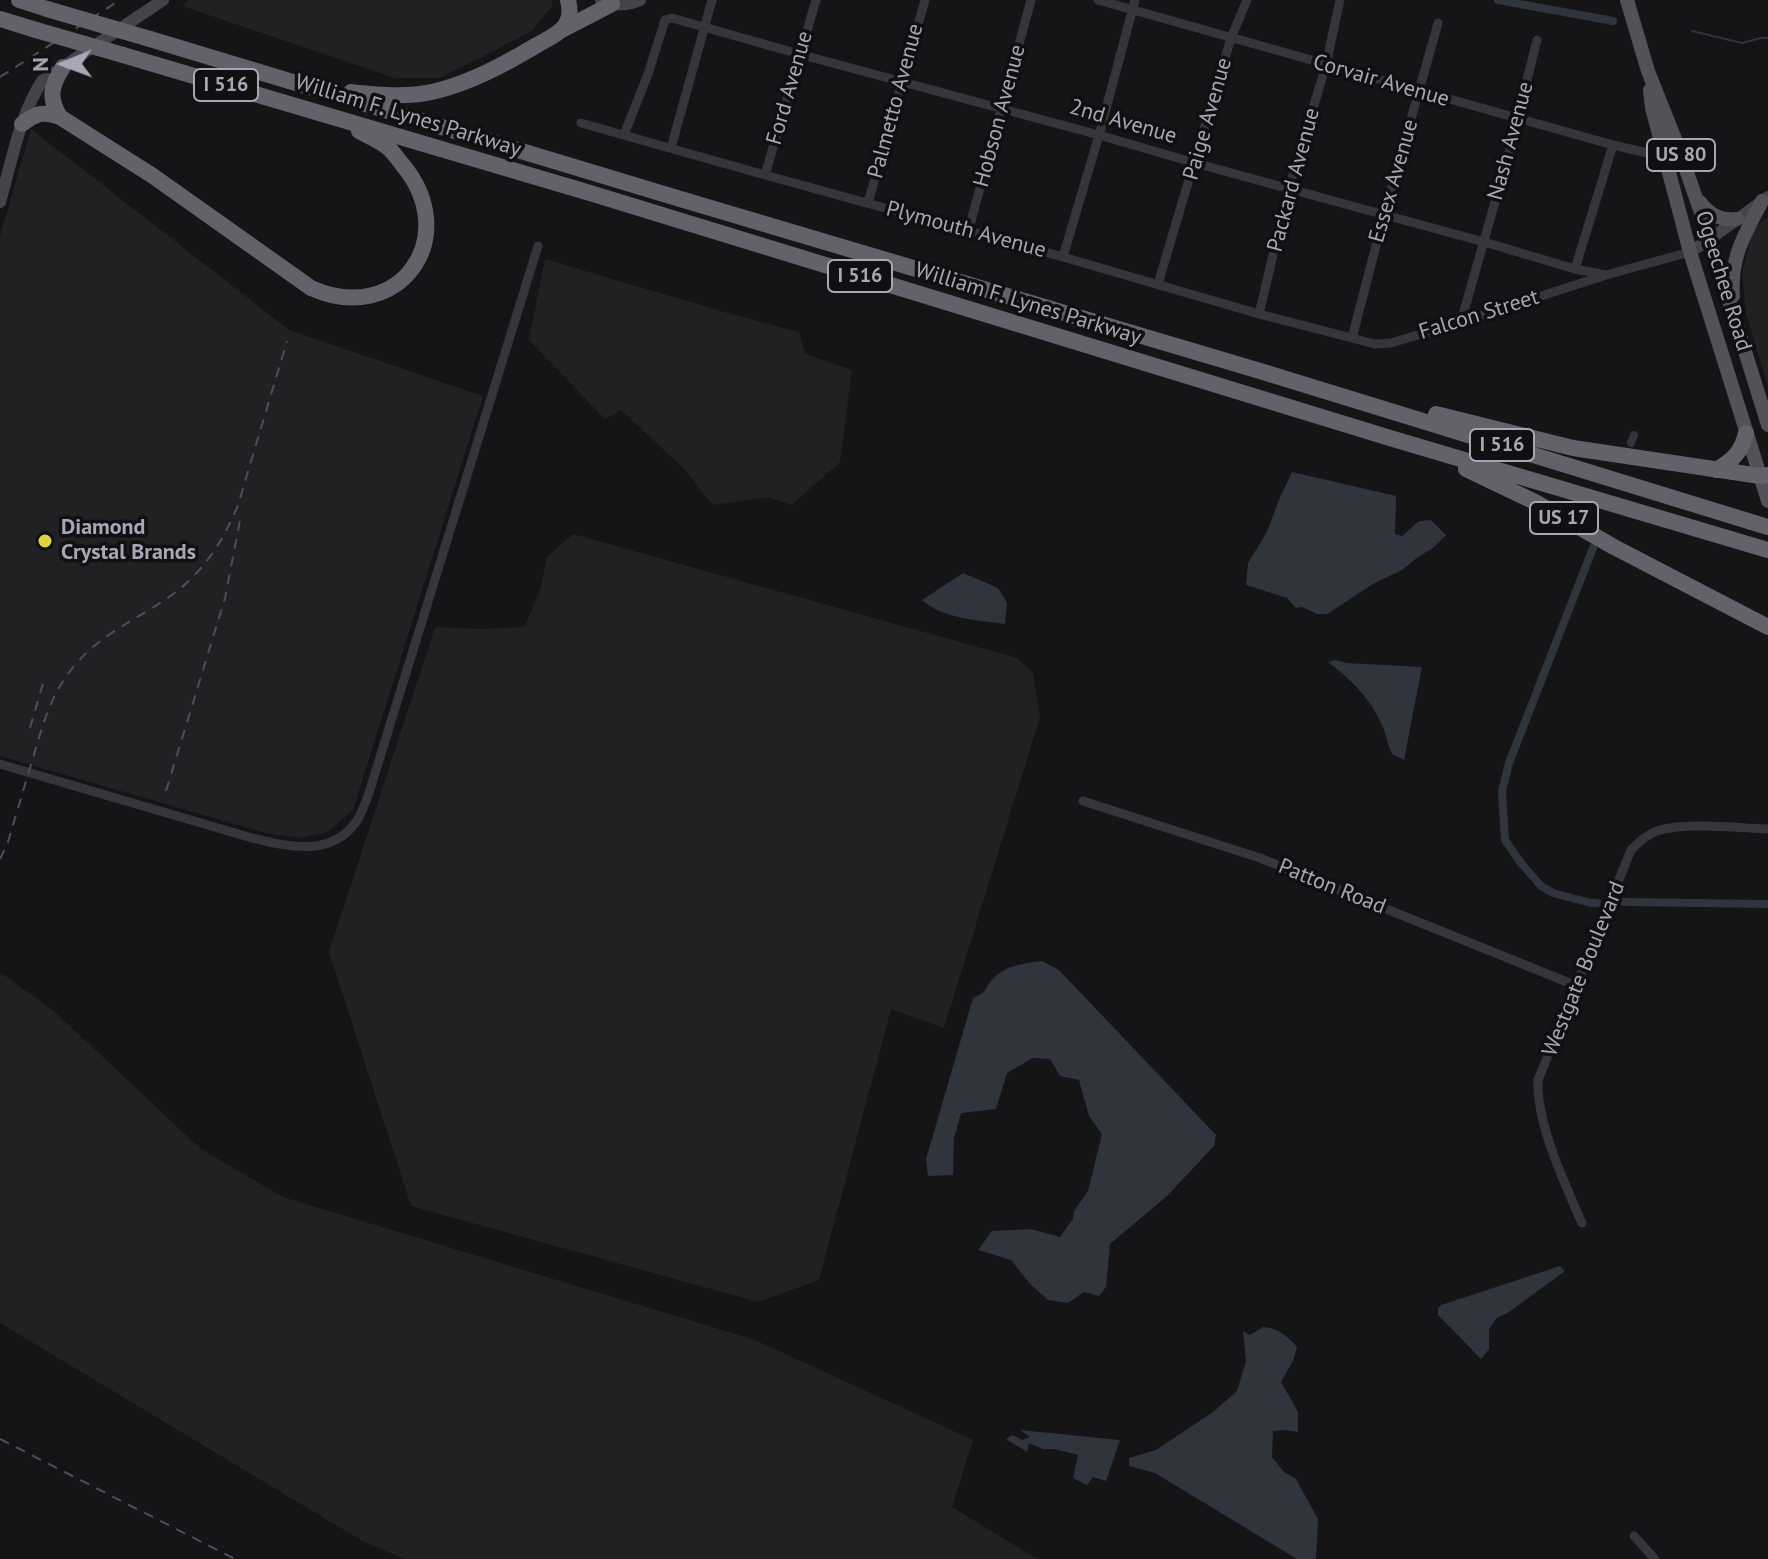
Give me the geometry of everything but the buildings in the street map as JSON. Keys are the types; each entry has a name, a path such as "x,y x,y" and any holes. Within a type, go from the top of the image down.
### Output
{"highway":[{"name":"William F. Lynes Parkway","path":"19,0 1260,371 1768,527"},
{"path":"559,32 568,22 568,0"},
{"path":"322,91 393,97 434,91 465,82 488,72 610,1"},
{"name":"William F. Lynes Parkway","path":"0,19 590,193 1390,438 1760,547"},
{"path":"60,117 52,104 52,89 63,67"},
{"path":"22,124 39,114 49,113 60,117 153,176 311,288 340,298 370,297 403,279 416,265 428,230 426,211 421,192 410,173 387,146 329,115"},
{"path":"1260,371 1573,448 1764,476"},
{"path":"1716,470 1735,458 1744,444 1746,433"},
{"name":"US 17","path":"1390,438 1467,469 1535,502 1614,547 1766,625"}],"main road":[{"name":"Ogeechee Road","path":"1627,0 1648,71 1710,239 1768,425"},
{"name":"Ogeechee Road","path":"1648,71 1652,108 1690,252 1746,433 1764,476 1768,501"},
{"path":"1695,196 1717,218 1737,219"},
{"path":"1735,321 1732,283 1736,259 1741,239 1765,199"}],"street":[{"path":"0,202 22,124 42,81 163,0"},
{"path":"610,1 630,5 640,0"},
{"path":"671,148 712,0"},
{"name":"Ford Avenue","path":"765,175 816,0"},
{"name":"Palmetto Avenue","path":"868,203 925,0"},
{"name":"Hobson Avenue","path":"968,232 1031,0"},
{"name":"Corvair Avenue","path":"1098,0 1133,5 1231,38 1664,157"},
{"name":"Paige Avenue","path":"1158,284 1231,38 1247,0"},
{"name":"Packard Avenue","path":"1259,314 1289,188 1326,65 1340,0"},
{"path":"1063,257 1133,5"},
{"name":"2nd Avenue","path":"624,135 665,20 672,18 1575,269 1606,275 1690,252"},
{"name":"Essex Avenue","path":"1352,338 1438,23"},
{"name":"Nash Avenue","path":"1461,322 1537,40"},
{"name":"Plymouth Avenue","path":"581,123 1352,338"},
{"path":"1575,269 1613,145"},
{"path":"1690,252 1765,199"},
{"path":"0,764 290,847 310,848 327,844 346,834 358,819 368,796 538,246"},
{"name":"Falcon Street","path":"1352,338 1375,344 1391,343 1606,275"},
{"name":"Patton Road","path":"1083,801 1260,858 1577,986"},
{"name":"Westgate Boulevard","path":"1582,1223 1553,1151 1537,1097 1538,1080 1631,850 1646,836 1660,830 1700,826 1768,829"},
{"path":"1634,1536 1655,1559"}],"shaded area":[{"path":"188,0 553,0 552,6 532,31 440,78 395,78 182,6"},
{"path":"31,129 289,330 483,396 353,810 328,832 300,838 266,833 0,756 0,236"},
{"path":"1768,217 1768,387 1746,314 1742,272 1754,228"},
{"path":"545,259 799,332 805,354 852,370 840,462 792,505 767,497 713,505 683,468 621,410 605,419 529,340"},
{"path":"1292,472 1396,496 1395,534 1402,536 1419,521 1431,520 1446,535 1402,570 1373,584 1327,614 1296,608 1287,598 1246,585 1248,563 1267,532"},
{"path":"573,534 1017,658 1033,673 1040,717 944,1028 891,1009 819,1280 758,1302 411,1206 329,952 435,627 524,627 540,591 547,557"},
{"path":"963,573 998,588 1007,603 1005,624 950,615 922,600"},
{"path":"1328,662 1422,667 1404,760 1392,754 1384,730 1368,700"},
{"path":"1042,961 1059,970 1216,1135 1214,1146 1167,1196 1110,1244 1106,1287 1099,1296 1084,1292 1068,1303 1048,1300 1011,1260 978,1250 992,1231 1031,1229 1060,1237 1073,1219 1074,1211 1088,1191 1102,1134 1089,1116 1079,1080 1060,1076 1050,1059 1033,1058 1007,1073 996,1109 961,1113 954,1138 953,1175 928,1176 926,1159 973,998 983,992 1002,971"},
{"path":"0,972 57,1014 201,1149 283,1197 755,1340 973,1440 952,1507 1037,1559 405,1559 364,1542 0,1323"},
{"path":"1560,1266 1565,1271 1497,1318 1489,1329 1489,1349 1481,1359 1438,1315 1441,1305"},
{"path":"1263,1327 1282,1333 1297,1347 1281,1382 1298,1412 1298,1432 1273,1431 1272,1457 1284,1472 1296,1479 1318,1519 1316,1559 1297,1559 1155,1473 1129,1466 1129,1458 1156,1450 1213,1412 1237,1391 1246,1361 1243,1331 1250,1335"},
{"path":"1020,1430 1120,1440 1106,1481 1093,1477 1087,1485 1073,1478 1078,1455 1043,1449 1029,1443 1027,1452 1006,1439 1013,1435 1022,1440 1030,1437"}],"waterway":[{"path":"1498,0 1613,21"},
{"path":"1692,31 1742,43 1768,38"},
{"path":"1631,443 1634,435"},
{"path":"1593,548 1509,763 1502,791 1505,840 1521,863 1541,886 1553,893 1597,903"},
{"path":"1624,902 1768,904"}],"railway":[{"path":"0,77 120,0"},
{"path":"0,859 8,842 46,715 66,677 96,644 181,588 201,568 226,532 238,505 287,341"},
{"path":"166,791 225,598 241,515"},
{"path":"30,728 44,680"},
{"path":"0,1439 235,1559"}],"place":[{"name":"Diamond Crystal Brands","path":"45,541"}]}
